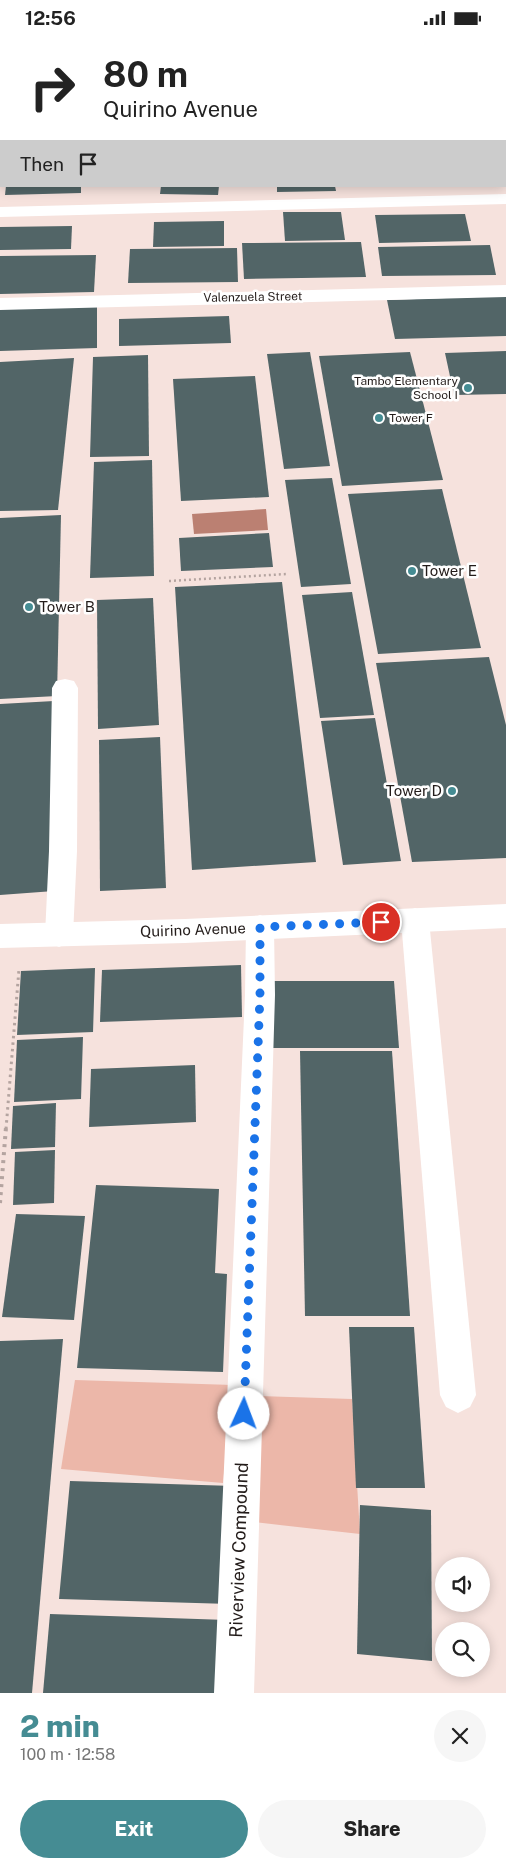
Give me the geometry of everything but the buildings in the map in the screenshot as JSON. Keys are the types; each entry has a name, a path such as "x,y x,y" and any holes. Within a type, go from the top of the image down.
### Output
{"main road":[{"path":"0,212 506,200"},
{"name":"Valenzuela Street","path":"0,304 506,291"},
{"path":"59,935 63,851 66,688"},
{"name":"Quirino Avenue","path":"11,936 506,917"},
{"path":"415,920 458,1395"},
{"name":"Riverview Compound","path":"234,1693 260,995 260,927"}],"path":[{"path":"169,581 287,574"},
{"path":"0,1203 11,936"}],"shaded area":[{"path":"266,509 268,530 194,534 192,514"},
{"path":"75,1380 233,1385 223,1483 61,1469"},
{"path":"259,1396 352,1399 360,1534 244,1521"}],"place":[{"name":"Tambo Elementary School I","path":"468,388"},
{"name":"Tower F","path":"379,418"},
{"name":"Tower E","path":"412,571"},
{"name":"Tower B","path":"29,607"},
{"name":"Tower D","path":"452,791"}],"route":[{"path":"244,1414 260,995 260,927 381,922"}]}
